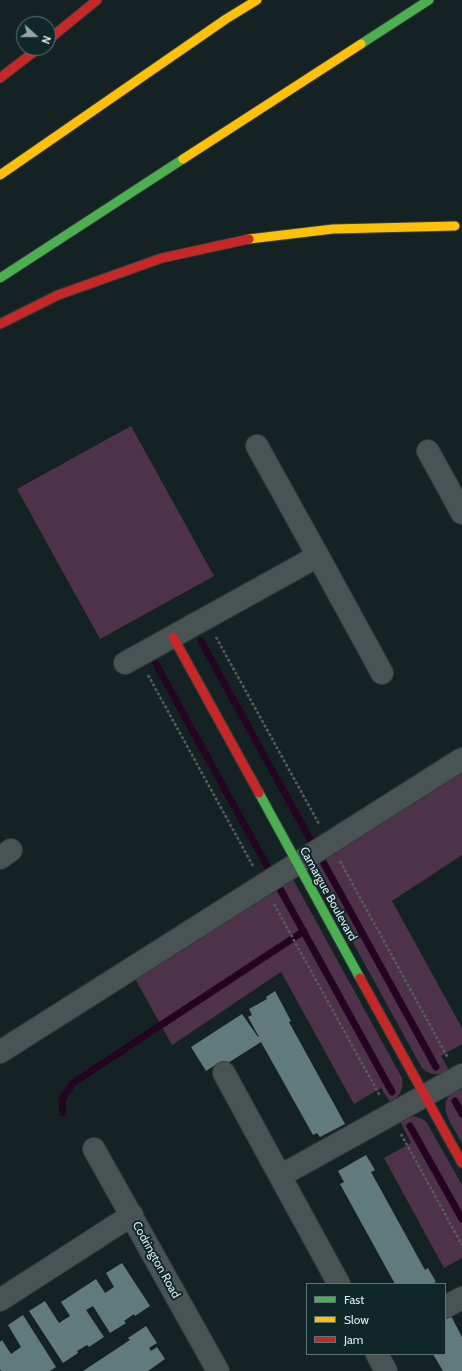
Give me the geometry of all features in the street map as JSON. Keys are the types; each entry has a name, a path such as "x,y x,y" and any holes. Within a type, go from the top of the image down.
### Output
{"main road":[{"path":"56,33 97,0"},
{"path":"0,175 257,0"},
{"path":"0,278 429,0"},
{"path":"0,78 29,56"},
{"path":"0,324 58,295 162,258 240,241 333,229 455,226"},
{"name":"Camargue Boulevard","path":"173,637 462,1163"}],"street":[{"path":"257,446 382,673"},
{"path":"428,452 462,513"},
{"path":"131,660 318,556"},
{"path":"0,1052 462,759"},
{"path":"224,1073 338,1283"},
{"path":"280,1176 462,1075"},
{"name":"Codrington Road","path":"94,1149 218,1371"},
{"path":"0,1300 132,1215"},
{"path":"446,1306 462,1298"},
{"path":"378,1355 386,1371"}],"path":[{"path":"131,660 263,884 296,943"}],"shaded area":[{"path":"131,426 214,576 100,639 17,489"},
{"path":"462,766 462,855 392,901 462,1028 462,1044 441,1056 449,1070 438,1074 432,1074 422,1068 309,863"},
{"path":"290,874 402,1078 402,1089 390,1102 381,1088 354,1104 281,972 172,1045 133,975"},
{"path":"462,1087 462,1143 451,1125 445,1105 451,1094"},
{"path":"413,1116 423,1119 427,1123 462,1185 462,1258 444,1268 384,1158 411,1143 400,1121"}],"building":[{"path":"275,991 291,1021 289,1022 345,1124 320,1137 317,1133 313,1135 261,1042 220,1068 217,1064 206,1071 191,1047 242,1014 259,1037 248,1017 252,1015 249,1009 267,999 266,997"},
{"path":"366,1155 375,1170 371,1172 425,1270 428,1268 436,1282 394,1283 340,1184 344,1182 338,1171"},
{"path":"122,1263 150,1306 135,1316 134,1314 124,1321 126,1323 110,1333 93,1306 86,1310 104,1337 89,1347 87,1345 77,1351 78,1353 63,1363 29,1311 45,1301 59,1323 70,1316 61,1302 96,1279 105,1293 114,1287 106,1273"},
{"path":"23,1315 56,1367 50,1371 1,1371 0,1369 0,1342 2,1340 11,1354 21,1347 8,1325"},
{"path":"451,1316 462,1337 462,1371 443,1371 434,1355 446,1355 446,1318"},
{"path":"146,1326 157,1343 149,1348 151,1351 157,1347 165,1359 148,1371 83,1371 130,1340 128,1338"}],"waterway":[{"path":"201,641 310,839"},
{"path":"156,664 267,866"},
{"path":"322,860 436,1067"},
{"path":"279,887 392,1092"},
{"path":"63,1113 62,1099 73,1083 304,931"},
{"path":"455,1101 462,1114"},
{"path":"410,1126 462,1219"}],"traffic: fast":[{"path":"361,44 429,0"},
{"path":"0,278 183,159"},
{"path":"259,793 360,978"}],"traffic: slow":[{"path":"0,175 226,19 257,0"},
{"path":"183,159 361,44"},
{"path":"249,239 333,229 455,226"}],"traffic: jam":[{"path":"56,33 97,0"},
{"path":"0,78 29,56"},
{"path":"0,324 58,295 162,258 249,239"},
{"path":"173,637 259,793"},
{"path":"360,978 462,1163"}]}
